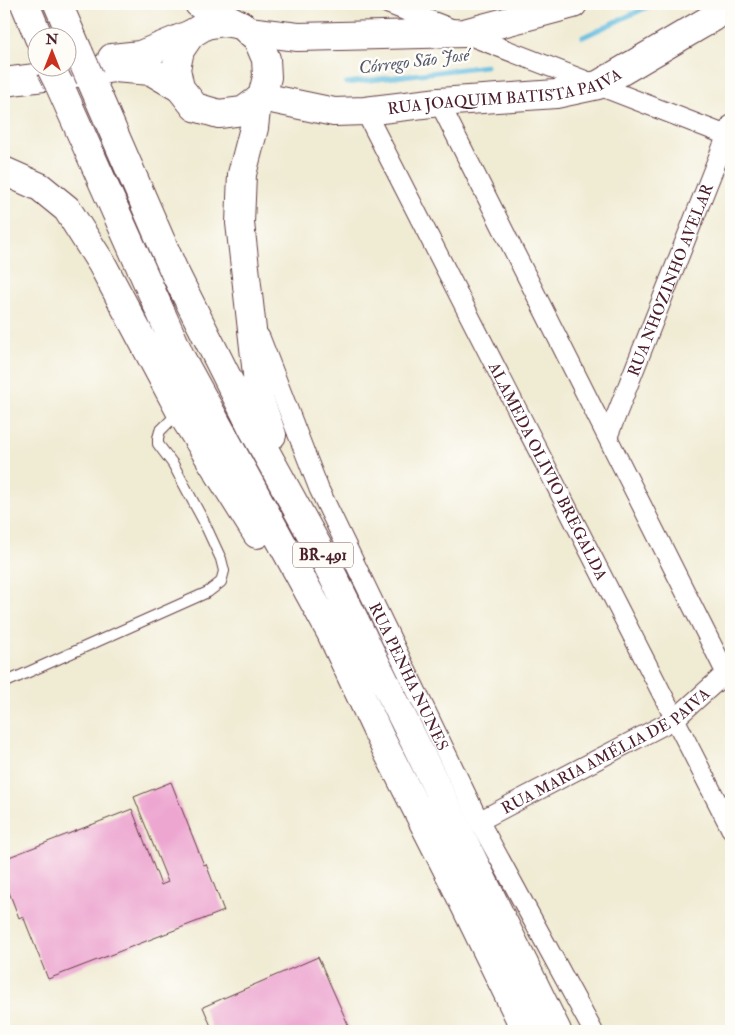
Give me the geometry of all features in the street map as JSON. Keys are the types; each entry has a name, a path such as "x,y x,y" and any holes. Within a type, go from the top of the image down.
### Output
{"main road":[{"path":"25,4 35,28"},
{"name":"BR-491","path":"58,4 62,28"},
{"path":"199,4 244,28 257,38 266,59 267,77 259,99 254,128 242,174 240,223 260,401 279,453 323,556"},
{"path":"78,67 140,55 191,34 206,25 223,22 244,28 298,37 464,33 573,4"},
{"name":"RUA JOAQUIM BATISTA PAIVA","path":"259,99 334,112 365,111 439,102 556,94 598,85 714,17 729,4"},
{"path":"180,88 176,69 180,50 191,34"},
{"path":"4,72 28,68"},
{"path":"4,82 114,68 151,71 180,88 196,107 219,114 243,111 259,99"},
{"name":"BR-491","path":"73,78 182,358 332,634 380,737 526,1031"},
{"name":"BR-491","path":"74,78 174,271 253,429 323,556 557,1031"},
{"path":"4,171 40,187 67,209 102,264 180,411 284,576 332,634"}],"street":[{"path":"388,4 598,85 730,133"},
{"path":"439,102 729,672"},
{"name":"ALAMEDA OLIVIO BREGALDA","path":"365,111 731,829"},
{"name":"RUA NHOZINHO AVELAR","path":"608,436 730,133"},
{"name":"RUA PENHA NUNES","path":"250,310 319,490 479,821 593,1031"},
{"name":"RUA MARIA AMÉLIA DE PAIVA","path":"479,821 675,719 729,672"}],"lane":[{"path":"4,683 208,592 222,582 224,571 221,559 204,520 173,464 158,444 160,431 180,411"}],"building":[{"path":"171,782 224,911 48,979 23,916 19,918 4,879 4,859 132,809 161,885 168,882 134,797"},
{"path":"318,957 351,1031 213,1031 203,1007"}],"waterway":[{"name":"Córrego São José","path":"583,37 654,4"},
{"name":"Córrego São José","path":"346,83 486,66"}]}
